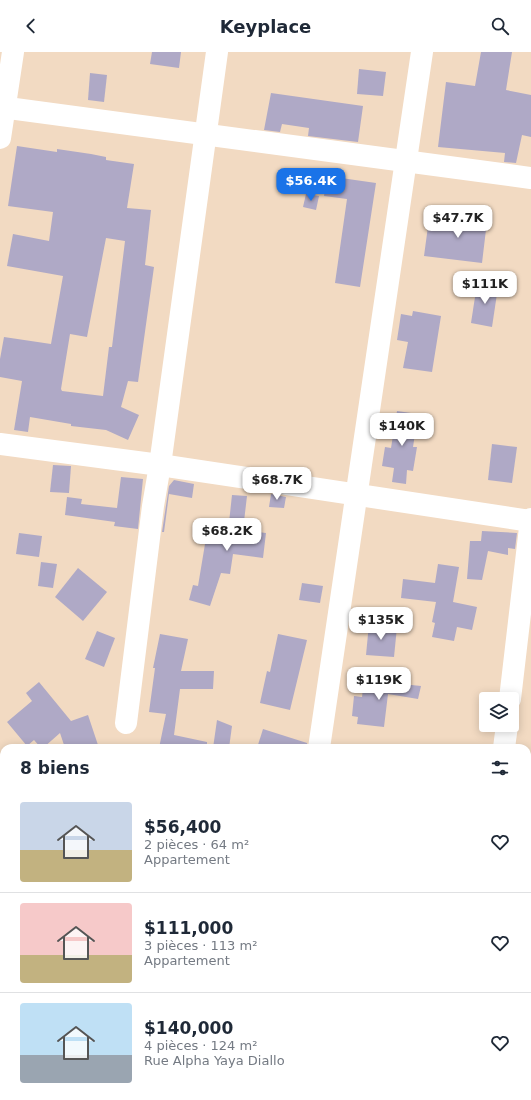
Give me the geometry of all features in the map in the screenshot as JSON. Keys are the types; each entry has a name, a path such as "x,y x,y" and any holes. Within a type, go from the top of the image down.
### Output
{"street":[{"path":"0,138 2,108 12,52"},
{"path":"126,723 153,506 160,465 217,52"},
{"path":"320,744 422,52"},
{"path":"2,108 531,178"},
{"path":"0,444 160,465 531,520 511,692"},
{"path":"505,744 506,732"}],"building":[{"path":"152,52 181,52 179,68 150,64"},
{"path":"481,52 512,52 506,90 531,95 531,137 522,135 516,163 504,162 505,153 438,147 446,82 475,86"},
{"path":"359,69 386,72 383,96 357,94"},
{"path":"90,73 107,75 104,102 88,100"},
{"path":"271,93 363,106 358,142 308,136 309,128 282,124 280,132 264,130"},
{"path":"17,146 57,152 57,149 91,154 106,157 106,160 134,164 127,208 151,210 145,265 154,267 138,382 128,381 121,407 139,415 128,440 106,430 71,426 71,424 30,417 28,432 14,430 22,381 0,377 0,359 4,337 51,344 63,276 7,266 13,234 49,241 53,212 8,206","holes":["106,238 125,241 112,347 109,347 103,396 62,391 61,389 70,334 87,337"]},
{"path":"327,176 376,183 360,287 335,283 347,199 324,196"},
{"path":"306,194 319,196 316,210 303,207"},
{"path":"470,211 488,213 482,263 424,256 429,219 469,224"},
{"path":"477,284 498,287 492,327 471,323"},
{"path":"413,311 441,316 432,372 403,368 408,342 397,340 401,314 412,316"},
{"path":"397,411 418,414 413,447 417,447 413,471 407,470 406,484 392,482 394,468 382,466 385,447 391,448"},
{"path":"492,444 517,447 512,483 488,480"},
{"path":"53,465 71,466 69,493 50,492"},
{"path":"121,477 143,479 138,529 114,526 115,522 65,515 67,497 82,499 81,504 117,508"},
{"path":"174,480 194,484 192,498 169,494 164,532 162,532 169,486"},
{"path":"271,494 286,497 284,508 269,507"},
{"path":"232,495 247,496 243,530 266,533 263,558 233,554 230,574 221,573 210,606 189,600 193,585 198,586 206,538 227,541"},
{"path":"482,531 517,533 515,549 508,548 508,555 488,551 482,580 467,579 470,541 481,541"},
{"path":"19,533 42,536 39,557 16,554"},
{"path":"41,562 57,564 53,588 38,586"},
{"path":"438,564 459,567 453,602 477,607 472,630 457,627 454,641 432,637 435,623 432,622 436,602 401,598 403,579 435,583"},
{"path":"78,568 107,592 83,621 55,597"},
{"path":"302,583 323,586 320,603 299,600"},
{"path":"369,624 397,627 394,657 366,655"},
{"path":"97,631 115,638 104,667 85,659"},
{"path":"160,634 188,639 181,671 214,671 213,689 180,689 174,735 207,742 207,744 160,744 166,714 149,712 155,668 153,668"},
{"path":"278,634 307,640 290,710 260,703 267,671 270,672"},
{"path":"364,680 421,686 418,699 388,694 384,727 357,724 358,717 352,716 354,696 362,697"},
{"path":"39,682 71,721 88,715 98,744 64,744 60,733 48,744 38,744 34,740 29,744 25,744 7,722 32,701 26,693"},
{"path":"217,720 232,726 230,744 214,744"},
{"path":"263,729 307,743 307,744 258,744"}]}
